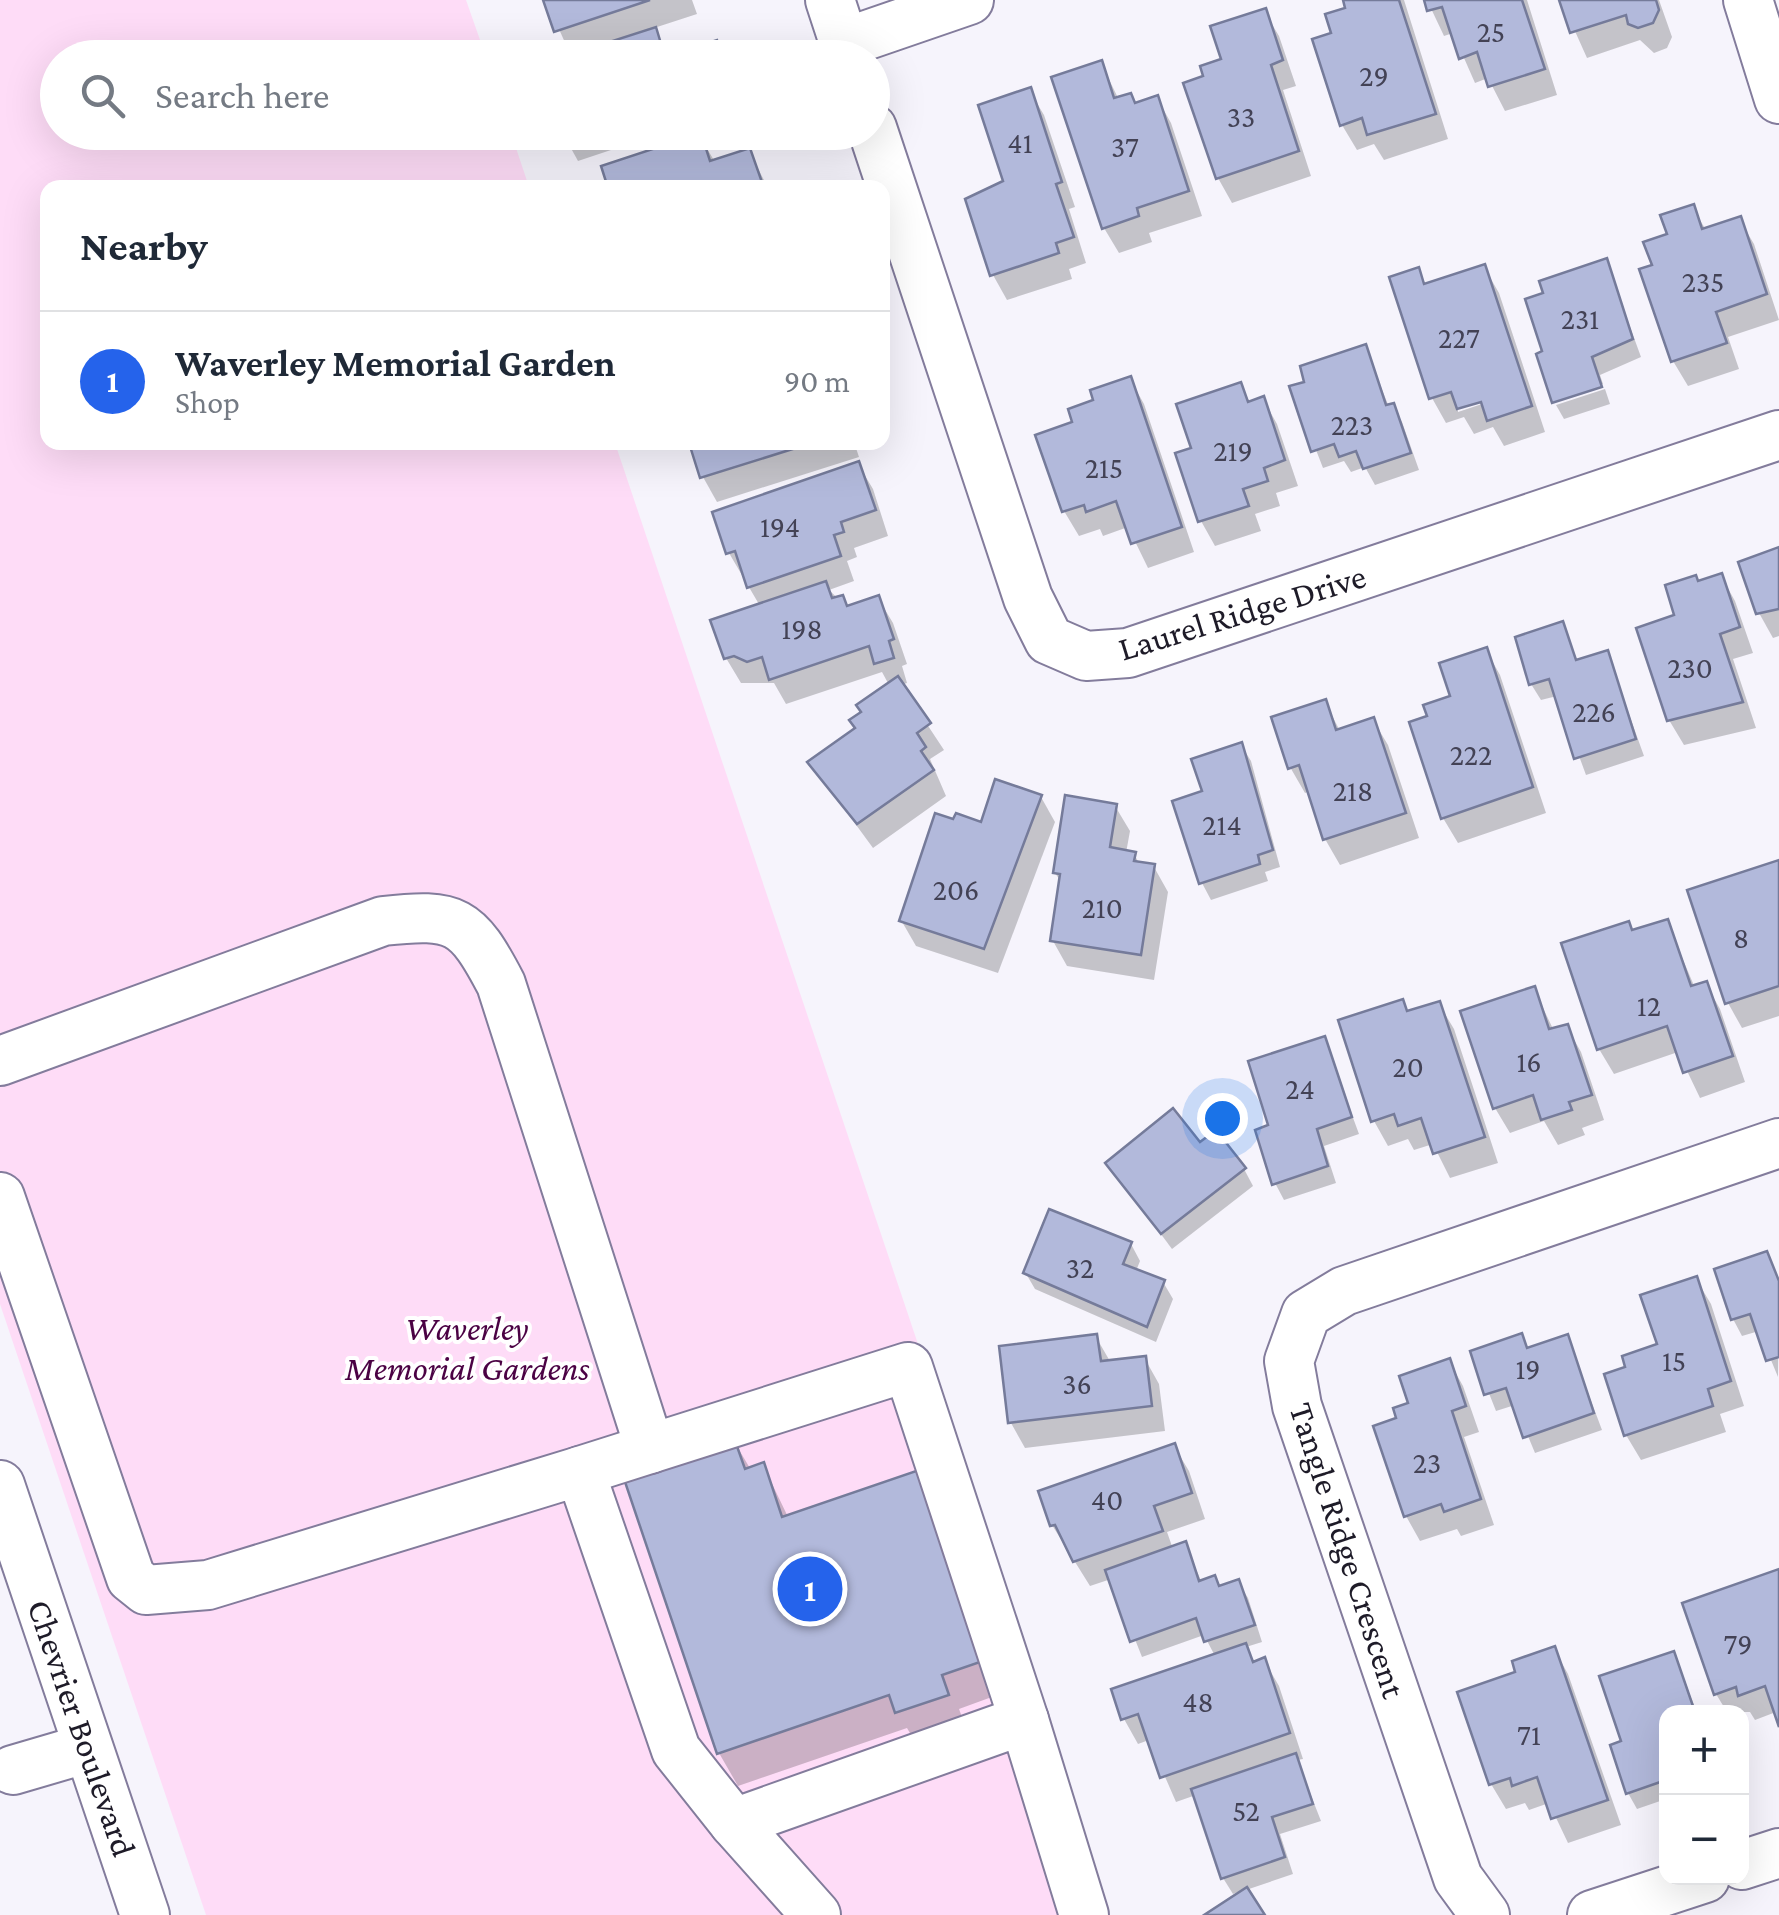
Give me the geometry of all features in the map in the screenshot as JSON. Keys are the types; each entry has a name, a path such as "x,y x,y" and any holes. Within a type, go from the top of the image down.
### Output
{"street":[{"path":"841,33 969,0"},
{"path":"1748,0 1779,99"},
{"name":"Laurel Ridge Drive","path":"879,150 889,180"},
{"name":"Laurel Ridge Drive","path":"890,182 1028,598 1049,640 1086,656 1128,653 1779,435"},
{"path":"0,1061 383,921 432,916 462,926 484,950 501,984 650,1449"},
{"name":"Tangle Ridge Crescent","path":"1485,1915 1458,1878 1296,1406 1290,1361 1306,1314 1344,1291 1779,1143"},
{"path":"0,1197 131,1578 146,1590 208,1585 908,1367 1084,1915"},
{"path":"580,1471 676,1750 734,1823 816,1915"},
{"name":"Chevrier Boulevard","path":"0,1485 145,1915"},
{"path":"734,1823 1024,1720"},
{"path":"13,1770 88,1748"},
{"path":"1749,1864 1779,1853"},
{"path":"1592,1915 1684,1885"}],"green space":[{"name":"Waverley Memorial Gardens","path":"0,0 466,0 480,40 40,40 40,150 517,150 527,180 40,180 40,450 617,450 1110,1915 206,1915 0,1304"}],"building":[{"path":"543,0 650,0 554,32"},
{"path":"1343,0 1399,0 1436,114 1367,135 1362,118 1340,126 1312,39 1331,33 1325,14 1345,8"},
{"path":"1424,0 1522,0 1545,69 1488,87 1477,52 1459,59 1442,7 1427,11"},
{"path":"1559,0 1656,0 1659,10 1653,23 1638,28 1628,24 1626,15 1570,33"},
{"path":"1266,8 1283,60 1271,65 1299,151 1216,179 1183,83 1203,76 1200,66 1221,59 1210,26"},
{"path":"656,27 660,40 616,40"},
{"path":"1102,60 1114,98 1131,93 1135,103 1158,95 1189,191 1137,208 1139,216 1102,229 1051,77"},
{"path":"1031,87 1062,182 1056,184 1074,237 1056,243 1059,253 990,276 965,199 1003,181 978,105"},
{"path":"649,150 706,150 710,161 751,150 761,180 605,180 601,166"},
{"path":"1694,204 1702,229 1741,216 1767,294 1716,312 1727,343 1671,362 1639,269 1652,265 1643,242 1667,234 1660,215"},
{"path":"1607,258 1633,339 1592,357 1602,387 1552,403 1536,354 1542,351 1525,299 1543,293 1539,281"},
{"path":"1485,264 1532,406 1487,421 1481,402 1457,409 1451,392 1429,399 1389,277 1419,267 1424,284"},
{"path":"1366,344 1386,405 1394,403 1411,453 1363,469 1356,451 1339,457 1334,444 1311,452 1289,386 1304,382 1300,366"},
{"path":"1131,376 1182,527 1131,544 1116,501 1086,512 1084,505 1062,512 1035,435 1072,422 1068,409 1093,400 1090,390"},
{"path":"1241,382 1248,402 1264,396 1285,460 1264,468 1268,481 1243,489 1249,506 1198,522 1175,453 1191,448 1176,404"},
{"path":"691,450 789,450 700,478"},
{"path":"859,461 876,510 841,522 844,532 834,535 841,556 747,588 735,551 726,554 712,512"},
{"path":"1779,547 1779,609 1756,614 1738,562"},
{"path":"1722,573 1740,627 1720,634 1743,702 1667,721 1636,628 1674,615 1665,585 1696,575 1698,581"},
{"path":"826,581 832,598 843,595 847,606 879,595 894,639 889,641 894,658 874,664 869,646 769,680 762,657 747,662 734,656 724,659 710,620"},
{"path":"1563,621 1576,660 1608,650 1636,739 1574,759 1549,679 1529,685 1515,637"},
{"path":"1487,647 1533,787 1441,819 1409,722 1427,716 1423,705 1450,696 1439,663"},
{"path":"898,676 931,723 917,733 926,747 921,751 934,770 857,824 807,762 855,728 849,720 861,712 856,705"},
{"path":"1326,699 1336,730 1374,717 1406,813 1323,840 1299,765 1288,769 1271,717"},
{"path":"1242,742 1273,850 1258,855 1260,864 1199,884 1172,801 1202,791 1191,759"},
{"path":"995,779 1042,795 984,949 899,921 935,813 953,819 956,813 981,822"},
{"path":"1065,795 1117,804 1110,847 1136,852 1134,861 1155,864 1141,955 1050,941 1060,874 1053,873"},
{"path":"1779,860 1779,986 1725,1004 1687,890"},
{"path":"1668,919 1691,986 1707,981 1733,1056 1683,1073 1667,1026 1597,1050 1561,943 1629,921 1632,930"},
{"path":"1535,986 1549,1029 1568,1024 1592,1095 1569,1102 1572,1110 1541,1120 1533,1095 1493,1109 1460,1011"},
{"path":"1403,999 1407,1011 1440,1001 1485,1137 1433,1154 1421,1118 1398,1126 1394,1114 1371,1122 1338,1020"},
{"path":"1325,1036 1352,1117 1317,1129 1328,1166 1272,1185 1255,1130 1268,1125 1248,1061"},
{"path":"1173,1108 1200,1142 1216,1130 1246,1168 1161,1234 1105,1163"},
{"path":"1049,1209 1132,1242 1123,1264 1165,1280 1147,1327 1023,1273"},
{"path":"1767,1251 1779,1281 1779,1357 1766,1361 1750,1314 1731,1320 1714,1269"},
{"path":"1697,1276 1731,1381 1708,1389 1713,1406 1624,1436 1604,1374 1625,1367 1622,1356 1657,1344 1640,1295"},
{"path":"1522,1333 1527,1348 1568,1334 1594,1413 1523,1438 1506,1388 1484,1395 1470,1351"},
{"path":"1097,1334 1101,1361 1146,1356 1152,1406 1008,1423 999,1346"},
{"path":"1450,1358 1466,1406 1452,1411 1481,1499 1444,1512 1441,1504 1404,1517 1373,1426 1396,1418 1393,1408 1408,1403 1399,1376"},
{"path":"733,1435 745,1469 764,1462 782,1517 919,1470 983,1661 942,1675 949,1695 895,1713 889,1695 717,1754 622,1473"},
{"path":"1175,1443 1192,1493 1154,1506 1163,1531 1073,1562 1055,1525 1050,1526 1038,1491"},
{"path":"1186,1541 1199,1581 1215,1575 1219,1586 1239,1579 1255,1625 1204,1642 1196,1618 1130,1642 1105,1570"},
{"path":"1779,1569 1779,1727 1765,1686 1738,1696 1736,1687 1714,1695 1682,1603"},
{"path":"1246,1643 1253,1662 1265,1657 1290,1733 1160,1778 1138,1714 1121,1720 1111,1689"},
{"path":"1555,1646 1608,1800 1551,1819 1537,1777 1512,1786 1510,1778 1489,1785 1457,1692 1515,1672 1512,1661"},
{"path":"1674,1651 1693,1705 1659,1705 1659,1782 1626,1794 1610,1745 1621,1741 1599,1676"},
{"path":"1296,1753 1313,1804 1272,1817 1285,1857 1221,1879 1191,1789"},
{"path":"1247,1887 1265,1915 1204,1915"}],"place":[{"name":"Waverley Memorial Garden","path":"810,1589"}]}
